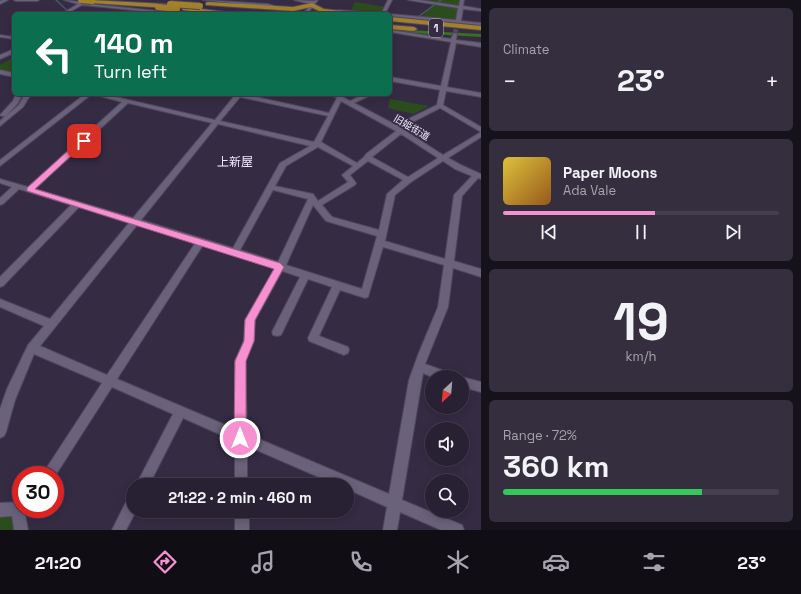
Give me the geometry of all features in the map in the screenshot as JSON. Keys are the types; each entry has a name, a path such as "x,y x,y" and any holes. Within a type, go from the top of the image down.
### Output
{"highway":[{"path":"86,1 112,1 168,5 200,3 294,12 314,3 323,11"},
{"path":"112,1 210,12"},
{"path":"112,1 158,9 235,12"},
{"path":"168,5 186,9 208,1 276,8 294,12"},
{"path":"317,12 331,12"},
{"path":"392,19 481,31"},
{"name":"1","path":"392,23 481,31"},
{"path":"392,28 481,31"}],"street":[{"path":"0,3 6,0"},
{"path":"16,0 37,0"},
{"path":"66,0 86,1 90,5 158,9 169,12"},
{"path":"296,0 314,3 307,12"},
{"path":"384,12 390,0"},
{"path":"410,0 427,1 481,10"},
{"path":"458,22 462,0"},
{"path":"67,12 86,1"},
{"path":"150,12 158,9 208,1"},
{"path":"200,3 208,1"},
{"path":"176,12 186,9"},
{"path":"331,12 350,12"},
{"path":"392,15 481,24"},
{"path":"392,31 481,45"},
{"path":"241,478 240,361 249,341 250,320 314,202 352,183 346,175 368,158 368,155 398,130 440,106 455,34"},
{"path":"0,36 12,38"},
{"path":"0,58 12,52"},
{"path":"0,72 12,75"},
{"path":"392,79 481,95"},
{"path":"0,117 11,108 18,96"},
{"path":"0,124 21,106 27,96"},
{"path":"0,164 86,96"},
{"path":"103,96 316,144 358,166"},
{"path":"0,432 4,414 17,378 32,348 237,96"},
{"path":"248,96 332,114"},
{"name":"旧姫街道","path":"336,96 398,130 442,157 479,176"},
{"path":"349,103 365,96"},
{"path":"235,252 283,165 316,144 340,98"},
{"path":"29,190 127,102"},
{"path":"440,106 481,130"},
{"path":"0,180 134,222 201,241 365,294 380,243 391,194 408,180 442,157 481,134"},
{"path":"368,158 408,180"},
{"path":"390,530 415,380 443,307 458,195 479,176"},
{"path":"0,202 18,186"},
{"path":"271,186 310,196 329,219 382,234"},
{"path":"0,282 77,204"},
{"path":"54,466 201,241"},
{"path":"380,243 481,273"},
{"path":"277,332 306,275"},
{"path":"338,285 313,338 344,350"},
{"path":"0,303 51,324"},
{"path":"32,348 457,530"},
{"path":"419,367 427,370"},
{"path":"469,384 481,387"},
{"path":"146,478 180,412"},
{"path":"0,510 12,509"},
{"path":"119,530 126,516"},
{"path":"20,518 21,530"},
{"path":"242,518 242,530"}],"green space":[{"path":"427,0 462,0 456,21 421,17 435,4 426,2"},
{"path":"355,2 387,7 384,12 351,10"},
{"path":"392,29 481,34 481,37 393,32"},
{"path":"12,58 12,75 0,72 0,65"},
{"path":"390,99 429,106 414,114 388,108"},
{"path":"12,509 12,518 19,518 20,530 0,530 0,510"}],"waterway":[{"path":"56,0 69,12"},
{"path":"418,17 441,0"},
{"path":"14,110 23,96"}],"tunnel":[{"path":"455,34 458,22"}],"district":[{"name":"上新屋","path":"235,162"}],"route":[{"path":"84,141 29,190 201,241 280,267 250,320 249,341 240,361 240,438"}]}
